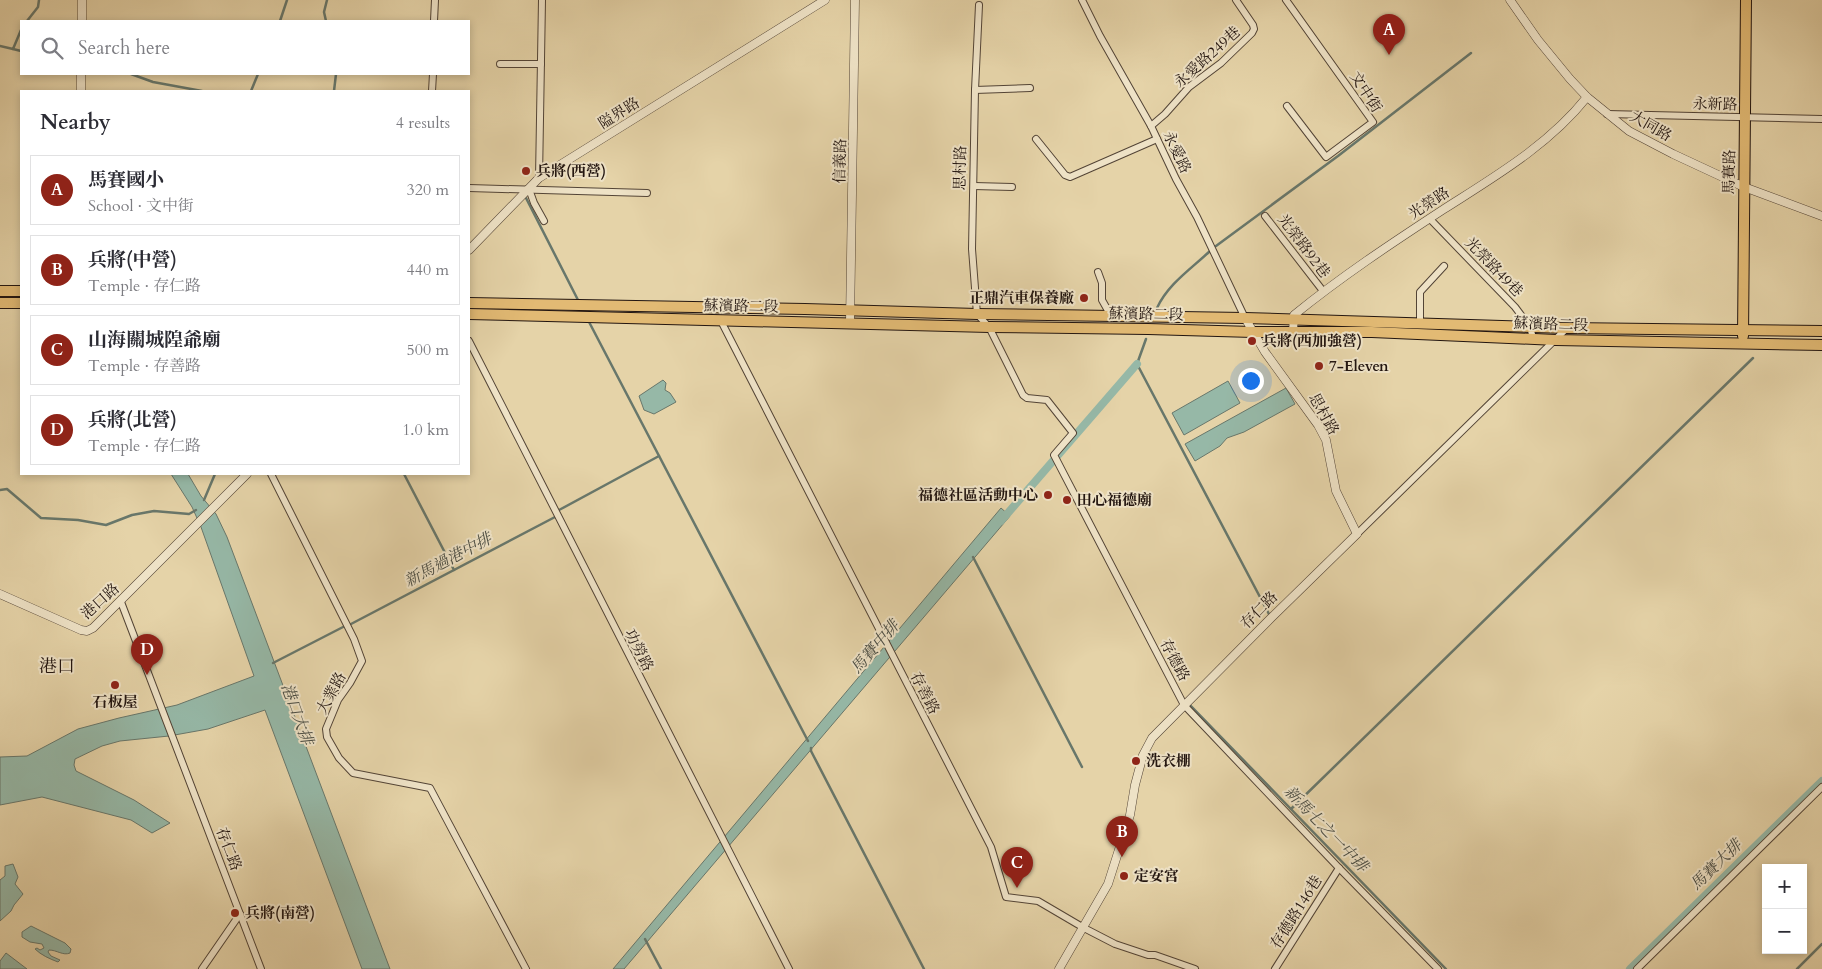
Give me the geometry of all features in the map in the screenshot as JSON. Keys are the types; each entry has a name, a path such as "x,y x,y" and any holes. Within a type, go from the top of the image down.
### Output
{"main road":[{"name":"馬賽路","path":"1744,344 1746,0"},
{"path":"0,291 20,291"},
{"path":"0,303 20,303"},
{"name":"蘇濱路二段","path":"470,303 1245,318 1556,340 1822,346"},
{"name":"蘇濱路二段","path":"470,314 1253,332 1293,332 1420,323 1568,328 1822,331"}],"street":[{"path":"82,0 82,20"},
{"path":"434,20 435,0"},
{"path":"539,178 542,0"},
{"name":"隘界路","path":"529,189 539,178 826,0"},
{"name":"信義路","path":"850,323 855,0"},
{"name":"永愛路","path":"1082,0 1100,36 1151,126 1180,188 1198,218 1245,318"},
{"name":"永愛路249巷","path":"1151,126 1165,114 1189,86 1221,63 1252,33 1254,30 1253,26 1236,0"},
{"name":"文中街","path":"1286,0 1373,122 1326,157 1287,106"},
{"name":"大同路","path":"1510,0 1552,58 1587,97 1629,132 1744,187 1822,216"},
{"name":"思村路","path":"977,314 972,248 975,90 979,4"},
{"path":"500,64 541,64"},
{"path":"81,75 81,90"},
{"path":"432,90 433,75"},
{"path":"975,90 1030,88"},
{"name":"光榮路","path":"1293,320 1294,314 1352,270 1525,155 1573,116 1587,97"},
{"name":"永新路","path":"1607,114 1822,119"},
{"path":"1036,139 1065,175 1070,177 1157,139"},
{"path":"974,186 1012,187"},
{"path":"470,188 646,193"},
{"path":"529,189 544,221"},
{"path":"470,249 529,189"},
{"name":"光榮路92巷","path":"1265,216 1323,291"},
{"name":"光榮路49巷","path":"1430,218 1515,307 1530,327 1533,338"},
{"path":"1420,323 1420,292 1444,266"},
{"path":"1098,272 1102,284 1102,300 1111,316"},
{"path":"977,314 989,327"},
{"name":"思村路","path":"1245,318 1265,352 1318,425 1326,440 1336,491 1357,534"},
{"path":"1293,320 1293,332"},
{"name":"存善路","path":"722,321 990,847 1006,897 1038,901 1115,944 1195,969"},
{"name":"存德路","path":"989,327 1023,395 1027,398 1047,400 1073,433 1054,455 1184,705 1338,868 1438,969"},
{"name":"存仁路","path":"1059,969 1108,884 1130,815 1143,755 1152,738 1568,328"},
{"name":"功勞路","path":"470,343 789,969"},
{"name":"港口路","path":"0,594 87,631 98,624 121,602 246,475"},
{"name":"大業路","path":"272,475 354,639 362,661 334,707 326,729 327,737 339,758 353,773 430,788 526,969"},
{"name":"存仁路","path":"121,602 142,665 173,738 261,969"},
{"path":"1637,969 1822,787"},
{"name":"存德路146巷","path":"1276,969 1338,868"},
{"path":"202,969 240,914"}],"shaded area":[{"path":"663,380 666,383 665,390 670,393 676,402 654,414 644,410 639,396"},
{"path":"1228,381 1240,403 1184,435 1172,413"},
{"path":"1286,388 1295,404 1244,432 1227,438 1220,446 1195,461 1185,444"},
{"path":"172,475 189,475 201,496 216,514 227,537 390,969 362,969 265,710 208,729 169,736 120,741 102,746 75,759 76,771 134,800 170,823 152,833 131,820 42,797 0,805 0,757 27,756 78,729 177,705 254,676 201,527 192,507"},
{"path":"1001,508 1010,516 624,969 613,969"},
{"path":"13,864 18,877 15,884 23,894 11,911 0,921 0,880 5,876 5,866"},
{"path":"31,926 65,943 71,949 70,953 65,954 49,950 48,952 51,956 60,960 58,962 40,953 35,949 40,950 44,948 42,944 30,942 22,937 22,932"},
{"path":"6,953 27,969 0,969 0,961"}],"waterway":[{"path":"28,20 38,7 39,0"},
{"path":"280,20 287,0"},
{"path":"326,20 324,12 327,0"},
{"path":"0,46 13,49 20,32"},
{"path":"13,49 20,51"},
{"path":"1216,246 1338,156 1471,53"},
{"path":"134,75 153,82 197,90"},
{"path":"251,90 258,75"},
{"path":"334,90 336,75"},
{"path":"526,198 579,302"},
{"path":"1157,308 1167,292 1180,277 1210,251"},
{"path":"588,320 808,741"},
{"path":"1146,339 1137,364 1270,616"},
{"path":"1291,809 1753,358"},
{"name":"馬賽中排","path":"1001,521 1137,364"},
{"name":"新馬過港中排","path":"559,510 659,456"},
{"path":"204,500 215,475"},
{"path":"405,475 454,570"},
{"path":"0,490 7,489 41,518 78,520 106,525 132,515 154,511 189,514 196,510"},
{"name":"新馬過港中排","path":"351,624 555,517"},
{"path":"973,557 1082,767"},
{"name":"新馬過港中排","path":"273,663 345,626"},
{"name":"新馬七之一中排","path":"1189,704 1446,969"},
{"path":"811,748 924,969"},
{"name":"馬賽大排","path":"1630,969 1822,781"},
{"path":"645,939 661,969"},
{"path":"1797,969 1822,944"}],"place":[{"name":"馬賽國小","path":"1389,55"},
{"name":"兵將(西營)","path":"526,171"},
{"name":"正鼎汽車保養廠","path":"1084,298"},
{"name":"兵將(西加強營)","path":"1252,341"},
{"name":"7-Eleven","path":"1319,366"},
{"name":"福德社區活動中心","path":"1048,495"},
{"name":"田心福德廟","path":"1067,500"},
{"name":"兵將(北營)","path":"147,675"},
{"name":"石板屋","path":"115,685"},
{"name":"洗衣棚","path":"1136,761"},
{"name":"兵將(中營)","path":"1122,857"},
{"name":"定安宮","path":"1124,876"},
{"name":"山海關城隍爺廟","path":"1017,888"},
{"name":"兵將(南營)","path":"235,913"}],"district":[{"name":"港口","path":"57,666"}],"water label":[{"name":"港口大排","path":"297,714"}]}
